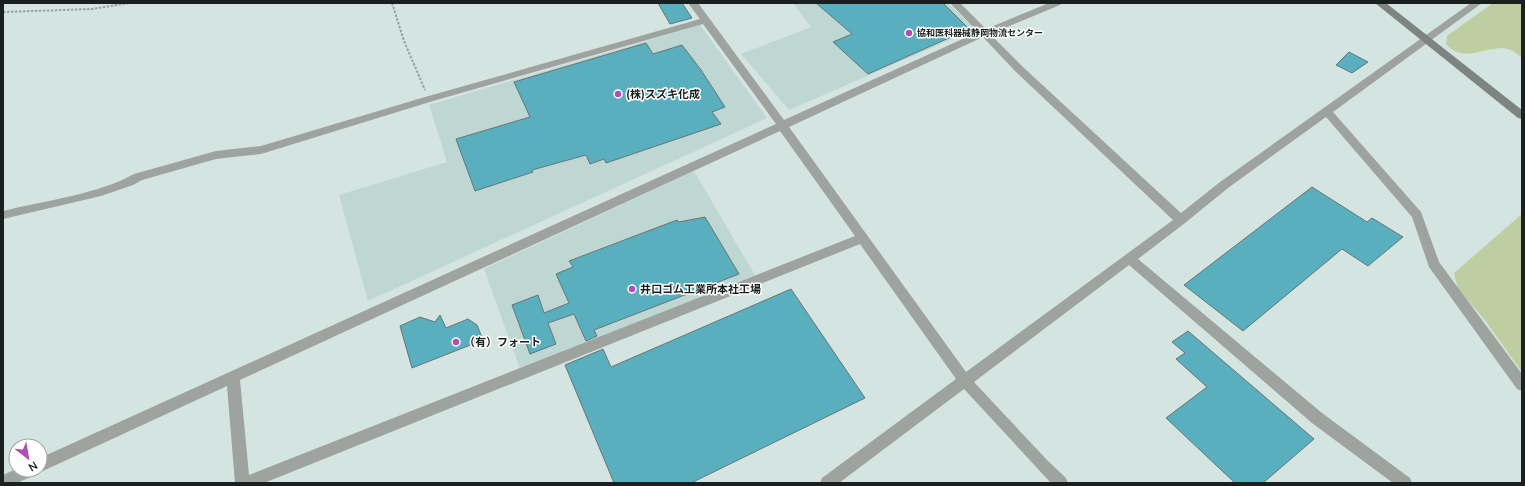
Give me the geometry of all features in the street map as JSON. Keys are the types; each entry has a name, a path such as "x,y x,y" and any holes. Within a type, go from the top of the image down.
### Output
{"street":[{"path":"693,3 964,380 1042,465 1061,483"},
{"path":"955,3 1019,69 1181,220"},
{"path":"48,462 984,33 1057,3"},
{"path":"1380,3 1522,115"},
{"path":"827,483 1181,220 1224,185 1477,3"},
{"path":"3,215 101,192 129,182 138,177 216,155 261,150 428,99 705,20"},
{"path":"1326,111 1418,215 1434,264 1446,284 1522,385"},
{"path":"246,483 863,238"},
{"path":"1129,258 1317,418 1405,483"},
{"path":"234,377 242,483"}],"path":[{"path":"3,12 92,9 129,3"},
{"path":"392,3 404,41 428,99"}],"shaded area":[{"path":"793,3 948,3 975,29 789,110 741,54 811,27"},
{"path":"700,25 767,118 368,301 339,195 447,162 429,105"},
{"path":"694,171 755,275 520,369 484,269"}],"green space":[{"path":"1493,3 1522,3 1522,58 1505,48 1466,54 1452,50 1446,44 1447,36"},
{"path":"1522,214 1522,372 1484,319 1458,289 1454,273"}],"building":[{"path":"658,3 682,3 692,18 670,24"},
{"name":"協和医科器械静岡物流センター","path":"816,3 943,3 969,29 868,74 833,42 852,34"},
{"name":"(株)スズキ化成","path":"646,43 653,54 682,45 701,70 725,107 712,112 721,124 606,163 604,159 590,164 586,155 532,170 533,172 475,191 456,139 530,117 514,82"},
{"path":"1349,52 1368,62 1352,73 1336,65"},
{"path":"1312,187 1367,222 1372,218 1403,237 1368,266 1342,249 1243,331 1184,285"},
{"name":"井口ゴム工業所本社工場","path":"705,217 739,274 594,330 597,336 586,341 574,314 548,323 556,344 530,354 512,305 538,295 544,313 569,303 556,274 573,267 569,261 677,220 679,222"},
{"path":"791,289 865,398 691,483 614,483 565,365 603,349 611,367"},
{"name":"（有）フォート","path":"440,315 446,328 468,319 477,325 483,340 412,368 400,326 420,317 435,322"},
{"path":"1188,331 1314,439 1263,483 1235,483 1166,418 1207,387 1176,359 1185,353 1172,342"}],"place":[{"name":"協和医科器械静岡物流センター","path":"909,33"},
{"name":"(株)スズキ化成","path":"618,94"},
{"name":"井口ゴム工業所本社工場","path":"632,289"},
{"name":"（有）フォート","path":"456,342"}]}
